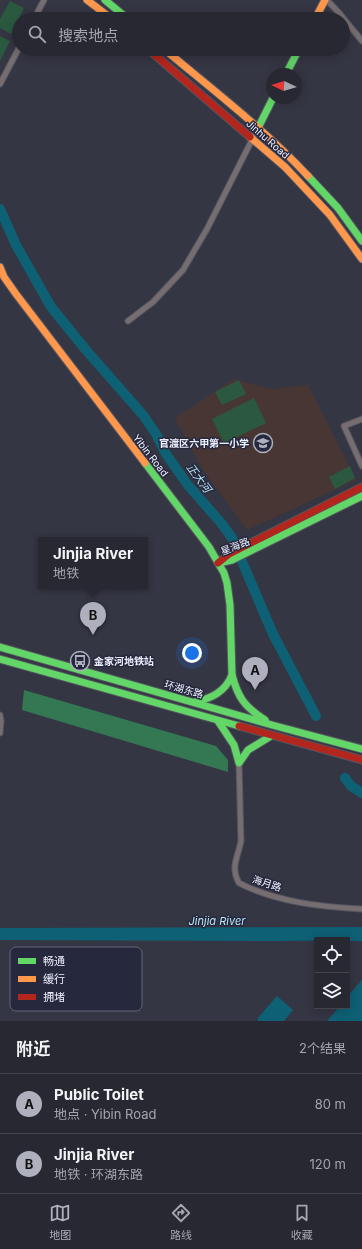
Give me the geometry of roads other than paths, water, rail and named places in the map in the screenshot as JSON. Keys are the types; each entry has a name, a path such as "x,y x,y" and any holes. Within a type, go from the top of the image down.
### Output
{"main road":[{"path":"87,0 103,12"},
{"path":"104,0 119,12"},
{"path":"319,12 326,0"},
{"name":"Jinhu Road","path":"156,56 285,167 330,215 362,259"},
{"name":"Jinhu Road","path":"172,56 258,128 292,159 338,208 362,241"},
{"path":"289,68 295,56"},
{"path":"258,128 271,104"},
{"name":"Yibin Road","path":"0,267 4,277 16,294 209,547 227,581 230,598 232,676 237,693 242,702 256,715 272,725"},
{"name":"星海路","path":"245,550 362,487"},
{"name":"星海路","path":"218,563 362,496"},
{"name":"环湖东路","path":"0,647 272,725 362,749"},
{"path":"0,659 271,736 362,760"},
{"path":"194,703 213,697 223,690 230,683 232,676"},
{"path":"218,721 234,745 239,763"},
{"path":"239,763 242,755 253,745 271,736"}],"street":[{"path":"38,12 44,0"},
{"path":"326,0 338,12"},
{"path":"350,26 362,41"},
{"path":"0,84 15,56"},
{"path":"128,321 153,302 183,270 207,229 258,128"},
{"path":"362,419 344,426 362,466"},
{"path":"0,715 0,733"},
{"name":"海月路","path":"239,763 241,841 234,871 239,883 270,895 300,902 362,910"}],"water":[{"path":"362,927 362,941 350,941 350,937 314,937 314,941 283,941 0,940 0,928"},
{"path":"362,980 362,1021 327,1021 337,1009 350,1009 350,994"},
{"path":"277,996 293,1010 284,1021 259,1021 257,1019"}],"waterway":[{"name":"正大河","path":"0,209 16,245 51,307 86,350 143,415 156,434 166,454 187,484 222,524 232,538 273,634 316,716"},
{"name":"正大河","path":"345,778 351,786 362,793"}],"place":[{"name":"官渡区六甲第一小学","path":"263,443"},
{"name":"Jinjia River","path":"93,635"},
{"name":"金家河地铁站","path":"80,661"},
{"name":"Public Toilet","path":"255,690"}]}
